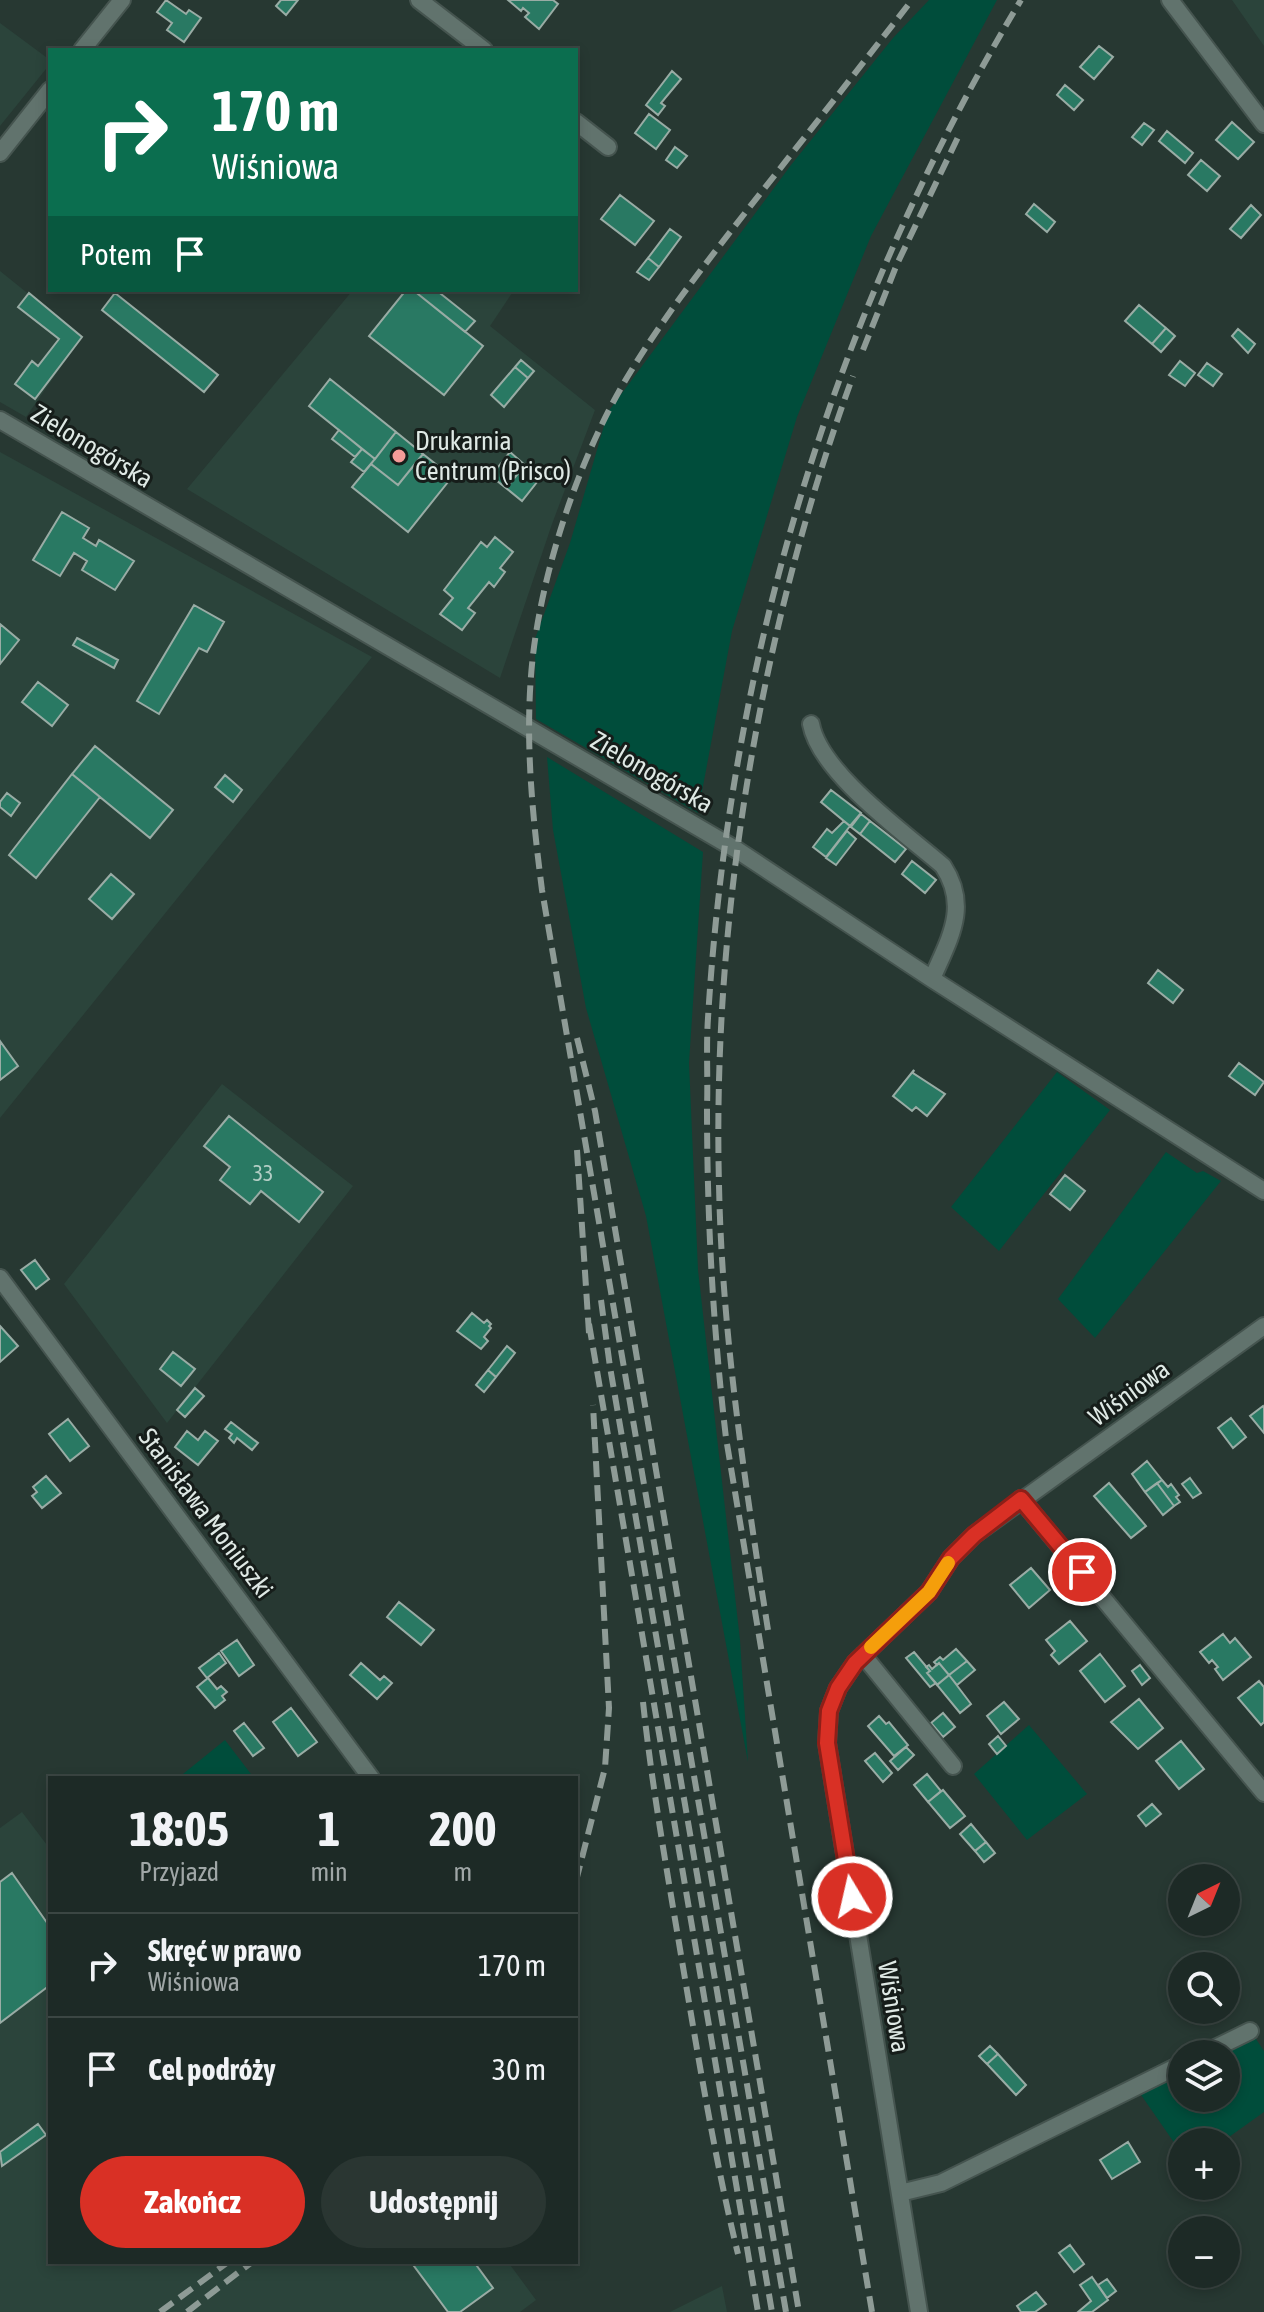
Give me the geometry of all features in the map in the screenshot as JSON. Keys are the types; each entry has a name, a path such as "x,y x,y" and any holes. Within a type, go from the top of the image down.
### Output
{"street":[{"path":"84,48 122,0"},
{"path":"419,0 481,48"},
{"path":"1170,0 1264,124"},
{"path":"0,153 48,93"},
{"path":"578,124 608,147"},
{"name":"Zielonogórska","path":"0,420 737,850 1264,1191"},
{"path":"811,724 813,736 824,757 839,776 943,866 950,877 957,895 955,923 932,979"},
{"name":"Stanisława Moniuszki","path":"0,1278 370,1776"},
{"name":"Wiśniowa","path":"919,2312 827,1743 829,1711 838,1688 863,1655 929,1592 951,1558 974,1535 1264,1326"},
{"path":"1021,1499 1264,1793"},
{"path":"863,1655 953,1766"},
{"path":"1232,2040 1250,2031"},
{"path":"900,2193 941,2183 1168,2071"}],"shaded area":[{"path":"1232,0 1264,0 1264,46"},
{"path":"0,23 48,59 48,66 0,126"},
{"path":"0,271 82,337 26,417 0,402"},
{"path":"351,292 513,292 490,326 595,410 552,524 500,678 187,489"},
{"path":"0,452 372,657 0,1118"},
{"path":"222,1084 353,1186 167,1423 64,1284"},
{"path":"22,1812 48,1846 48,2264 509,2264 536,2300 520,2312 0,2312 0,1828"},
{"path":"722,2286 727,2312 670,2312"}],"green space":[{"path":"929,0 997,0 871,236 797,417 732,631 698,813 536,719 535,639 570,543 608,412 791,165 893,38"},
{"path":"547,757 703,852 689,1063 698,1270 740,1640 748,1762 646,1216 586,1008 553,830"},
{"path":"1057,1072 1110,1110 999,1251 951,1207"},
{"path":"1166,1152 1197,1173 1203,1171 1221,1181 1095,1338 1058,1299"},
{"path":"1029,1725 1087,1794 1027,1840 974,1774"},
{"path":"225,1740 252,1776 180,1776"},
{"path":"1254,2036 1264,2051 1264,2112 1240,2129 1168,2128 1168,2134 1139,2092 1168,2078 1168,2112 1240,2112 1240,2043"}],"building":[{"path":"166,0 186,14 189,10 201,18 184,42 167,30 172,23 157,12"},
{"path":"281,0 298,0 286,15 276,6"},
{"path":"508,0 553,0 558,4 539,29 525,17 529,13 523,8 521,11"},
{"path":"1099,46 1113,57 1094,79 1080,67"},
{"path":"672,71 681,79 661,103 665,106 658,115 646,105"},
{"path":"1065,85 1083,100 1074,110 1057,95"},
{"path":"649,114 670,130 656,149 635,133"},
{"path":"1232,122 1254,142 1238,159 1216,140"},
{"path":"1144,123 1154,130 1142,145 1132,137"},
{"path":"1167,131 1193,153 1185,163 1159,141"},
{"path":"675,147 687,156 677,168 666,160"},
{"path":"1201,160 1220,176 1207,191 1188,175"},
{"path":"620,195 654,221 635,245 601,219"},
{"path":"1034,204 1055,222 1047,232 1026,214"},
{"path":"1251,205 1261,215 1241,238 1230,229"},
{"path":"670,229 681,237 659,267 648,258"},
{"path":"648,258 659,267 649,280 637,272"},
{"path":"404,292 416,292 483,346 444,395 369,336"},
{"path":"415,292 439,292 475,321 465,332"},
{"path":"29,293 82,337 35,399 15,384 32,361 38,366 59,339 18,307"},
{"path":"115,293 218,375 204,392 102,310"},
{"path":"1139,305 1166,328 1152,344 1125,321"},
{"path":"1166,328 1175,336 1161,352 1152,344"},
{"path":"1238,329 1255,344 1248,353 1232,336"},
{"path":"521,360 534,371 528,378 515,367"},
{"path":"1180,361 1195,373 1185,386 1169,375"},
{"path":"1207,363 1222,374 1213,386 1198,375"},
{"path":"515,367 528,378 504,407 491,395"},
{"path":"330,379 396,432 375,459 309,406"},
{"path":"339,430 362,449 355,457 332,439"},
{"name":"Drukarnia Centrum (Prisco)","path":"396,432 423,454 398,485 371,464"},
{"path":"362,449 375,459 364,472 351,462"},
{"path":"510,452 525,465 506,488 491,476"},
{"path":"423,454 452,477 408,532 352,487 371,464 398,485"},
{"path":"525,465 541,477 522,501 506,488"},
{"path":"62,512 89,528 83,538 96,546 99,540 134,561 115,590 82,570 87,561 74,553 60,576 33,560"},
{"path":"495,537 513,552 500,568 505,572 494,587 489,582 468,608 475,613 462,630 440,614 453,598 444,590 481,542 487,547"},
{"path":"194,605 224,622 207,652 199,648 159,714 137,701"},
{"path":"0,624 19,640 0,664"},
{"path":"77,638 118,660 114,668 73,645"},
{"path":"38,682 68,705 52,726 22,702"},
{"path":"95,746 173,810 150,838 72,774"},
{"path":"72,774 100,797 36,878 9,855"},
{"path":"225,775 242,790 233,802 215,787"},
{"path":"831,790 861,813 850,826 821,802"},
{"path":"7,793 20,803 11,816 0,807"},
{"path":"861,814 870,821 860,834 851,827"},
{"path":"844,821 850,826 826,857 813,847 827,829 832,833"},
{"path":"870,821 906,849 895,862 860,834"},
{"path":"847,831 856,839 836,865 826,858"},
{"path":"912,861 936,880 925,893 902,874"},
{"path":"111,874 134,894 112,919 89,899"},
{"path":"1158,970 1183,990 1173,1003 1148,983"},
{"path":"0,1041 18,1066 0,1080"},
{"path":"1239,1063 1264,1082 1255,1095 1229,1076"},
{"path":"914,1070 913,1073 945,1094 927,1116 916,1107 912,1111 893,1096"},
{"path":"229,1116 323,1192 299,1222 261,1191 250,1204 220,1180 230,1167 204,1146"},
{"path":"1065,1175 1085,1191 1070,1210 1050,1194"},
{"path":"35,1260 49,1279 36,1289 21,1270"},
{"path":"472,1313 484,1323 487,1320 491,1324 484,1337 488,1341 481,1349 457,1331"},
{"path":"0,1326 18,1346 0,1362"},
{"path":"507,1346 515,1353 496,1377 488,1370"},
{"path":"173,1352 195,1369 181,1386 160,1369"},
{"path":"488,1370 496,1377 484,1392 476,1385"},
{"path":"195,1388 204,1396 185,1417 177,1410"},
{"path":"1264,1408 1264,1433 1250,1416"},
{"path":"1231,1418 1246,1437 1233,1448 1218,1428"},
{"path":"68,1419 89,1446 70,1461 49,1434"},
{"path":"231,1422 258,1443 252,1450 237,1438 234,1443 229,1438 232,1434 225,1429"},
{"path":"187,1431 198,1440 205,1431 218,1441 198,1465 175,1447"},
{"path":"1147,1461 1162,1480 1145,1492 1132,1474"},
{"path":"46,1476 61,1493 42,1508 32,1496 37,1492 33,1487"},
{"path":"1190,1478 1201,1493 1193,1498 1182,1484"},
{"path":"1162,1480 1168,1487 1171,1484 1179,1495 1176,1497 1180,1502 1174,1506 1157,1483"},
{"path":"1109,1483 1146,1526 1131,1538 1094,1496"},
{"path":"1157,1483 1174,1506 1163,1515 1145,1492"},
{"path":"1031,1568 1050,1590 1029,1608 1010,1585"},
{"path":"399,1602 434,1630 421,1645 387,1617"},
{"path":"1070,1621 1087,1641 1059,1664 1051,1655 1055,1651 1046,1640"},
{"path":"1223,1634 1230,1643 1235,1638 1251,1657 1223,1680 1215,1669 1218,1667 1212,1660 1209,1663 1200,1652"},
{"path":"237,1640 254,1665 239,1676 221,1651"},
{"path":"956,1649 967,1661 949,1675 939,1663 934,1662 940,1657 943,1660"},
{"path":"914,1652 936,1683 930,1687 906,1658"},
{"path":"219,1653 226,1663 207,1678 199,1668"},
{"path":"1100,1654 1125,1686 1105,1702 1080,1671"},
{"path":"967,1661 975,1670 957,1685 949,1675"},
{"path":"361,1663 380,1680 384,1676 392,1683 377,1699 350,1675"},
{"path":"939,1663 949,1675 937,1685 926,1667 929,1665 932,1669"},
{"path":"1140,1665 1150,1678 1142,1685 1132,1671"},
{"path":"949,1675 971,1704 960,1713 937,1685"},
{"path":"208,1678 217,1689 221,1686 227,1692 222,1696 225,1700 215,1708 197,1687"},
{"path":"1259,1681 1264,1687 1264,1722 1261,1725 1238,1698"},
{"path":"1139,1699 1163,1728 1138,1749 1111,1722"},
{"path":"1004,1702 1019,1719 1001,1734 987,1716"},
{"path":"291,1708 317,1742 298,1756 273,1722"},
{"path":"943,1713 955,1727 943,1737 931,1723"},
{"path":"879,1716 886,1724 889,1722 908,1745 894,1756 868,1726"},
{"path":"244,1723 264,1748 253,1756 234,1731"},
{"path":"998,1736 1006,1746 997,1754 989,1744"},
{"path":"1181,1741 1204,1769 1179,1789 1156,1761"},
{"path":"906,1747 914,1755 898,1770 890,1761"},
{"path":"875,1753 892,1773 883,1782 865,1761"},
{"path":"927,1774 941,1791 928,1802 914,1785"},
{"path":"943,1790 965,1816 950,1828 928,1802"},
{"path":"1152,1804 1161,1814 1146,1826 1138,1816"},
{"path":"971,1824 986,1842 975,1851 960,1834"},
{"path":"986,1842 995,1853 984,1862 975,1851"},
{"path":"12,1873 48,1924 48,1987 0,2023 0,1882"},
{"path":"990,2046 998,2054 987,2064 979,2056"},
{"path":"998,2054 1026,2085 1016,2095 987,2064"},
{"path":"38,2124 46,2135 2,2166 0,2152"},
{"path":"1128,2142 1140,2162 1112,2179 1100,2160"},
{"path":"1070,2245 1084,2264 1074,2272 1059,2253"},
{"path":"412,2264 475,2264 493,2288 460,2312 448,2312"},
{"path":"1092,2277 1108,2300 1092,2312 1078,2312 1091,2301 1080,2285"},
{"path":"1107,2279 1116,2291 1107,2298 1098,2285"},
{"path":"1036,2292 1046,2304 1035,2312 1021,2312 1017,2306"}],"railway":[{"path":"786,2312 542,890 530,773 530,685 538,619 556,545 581,471 613,402 646,347 694,279 912,0"},
{"path":"872,2312 726,1438 710,1232 708,1018 720,883 740,750 767,619 803,490 846,363 896,239 955,118 1021,0"},
{"path":"863,350 897,264 961,131"},
{"path":"768,1630 743,1464 721,1241 719,1083 724,981 748,774 768,672 820,472 853,376"},
{"path":"577,1038 595,1111 799,2312"},
{"path":"577,1150 589,1333"},
{"path":"601,1300 772,2312"},
{"path":"589,1324 758,2312"},
{"path":"578,1873 605,1768 609,1708 593,1405"},
{"path":"643,1702 660,1829 694,2030 738,2254"},
{"path":"160,2312 225,2264"},
{"path":"187,2312 249,2264"}],"slow traffic":[{"path":"871,1647 929,1592 948,1563"}],"place":[{"name":"Drukarnia Centrum (Prisco)","path":"399,456"}],"route":[{"path":"852,1897 827,1743 829,1711 838,1688 855,1663 929,1592 951,1558 974,1535 1021,1499 1082,1572"}]}
